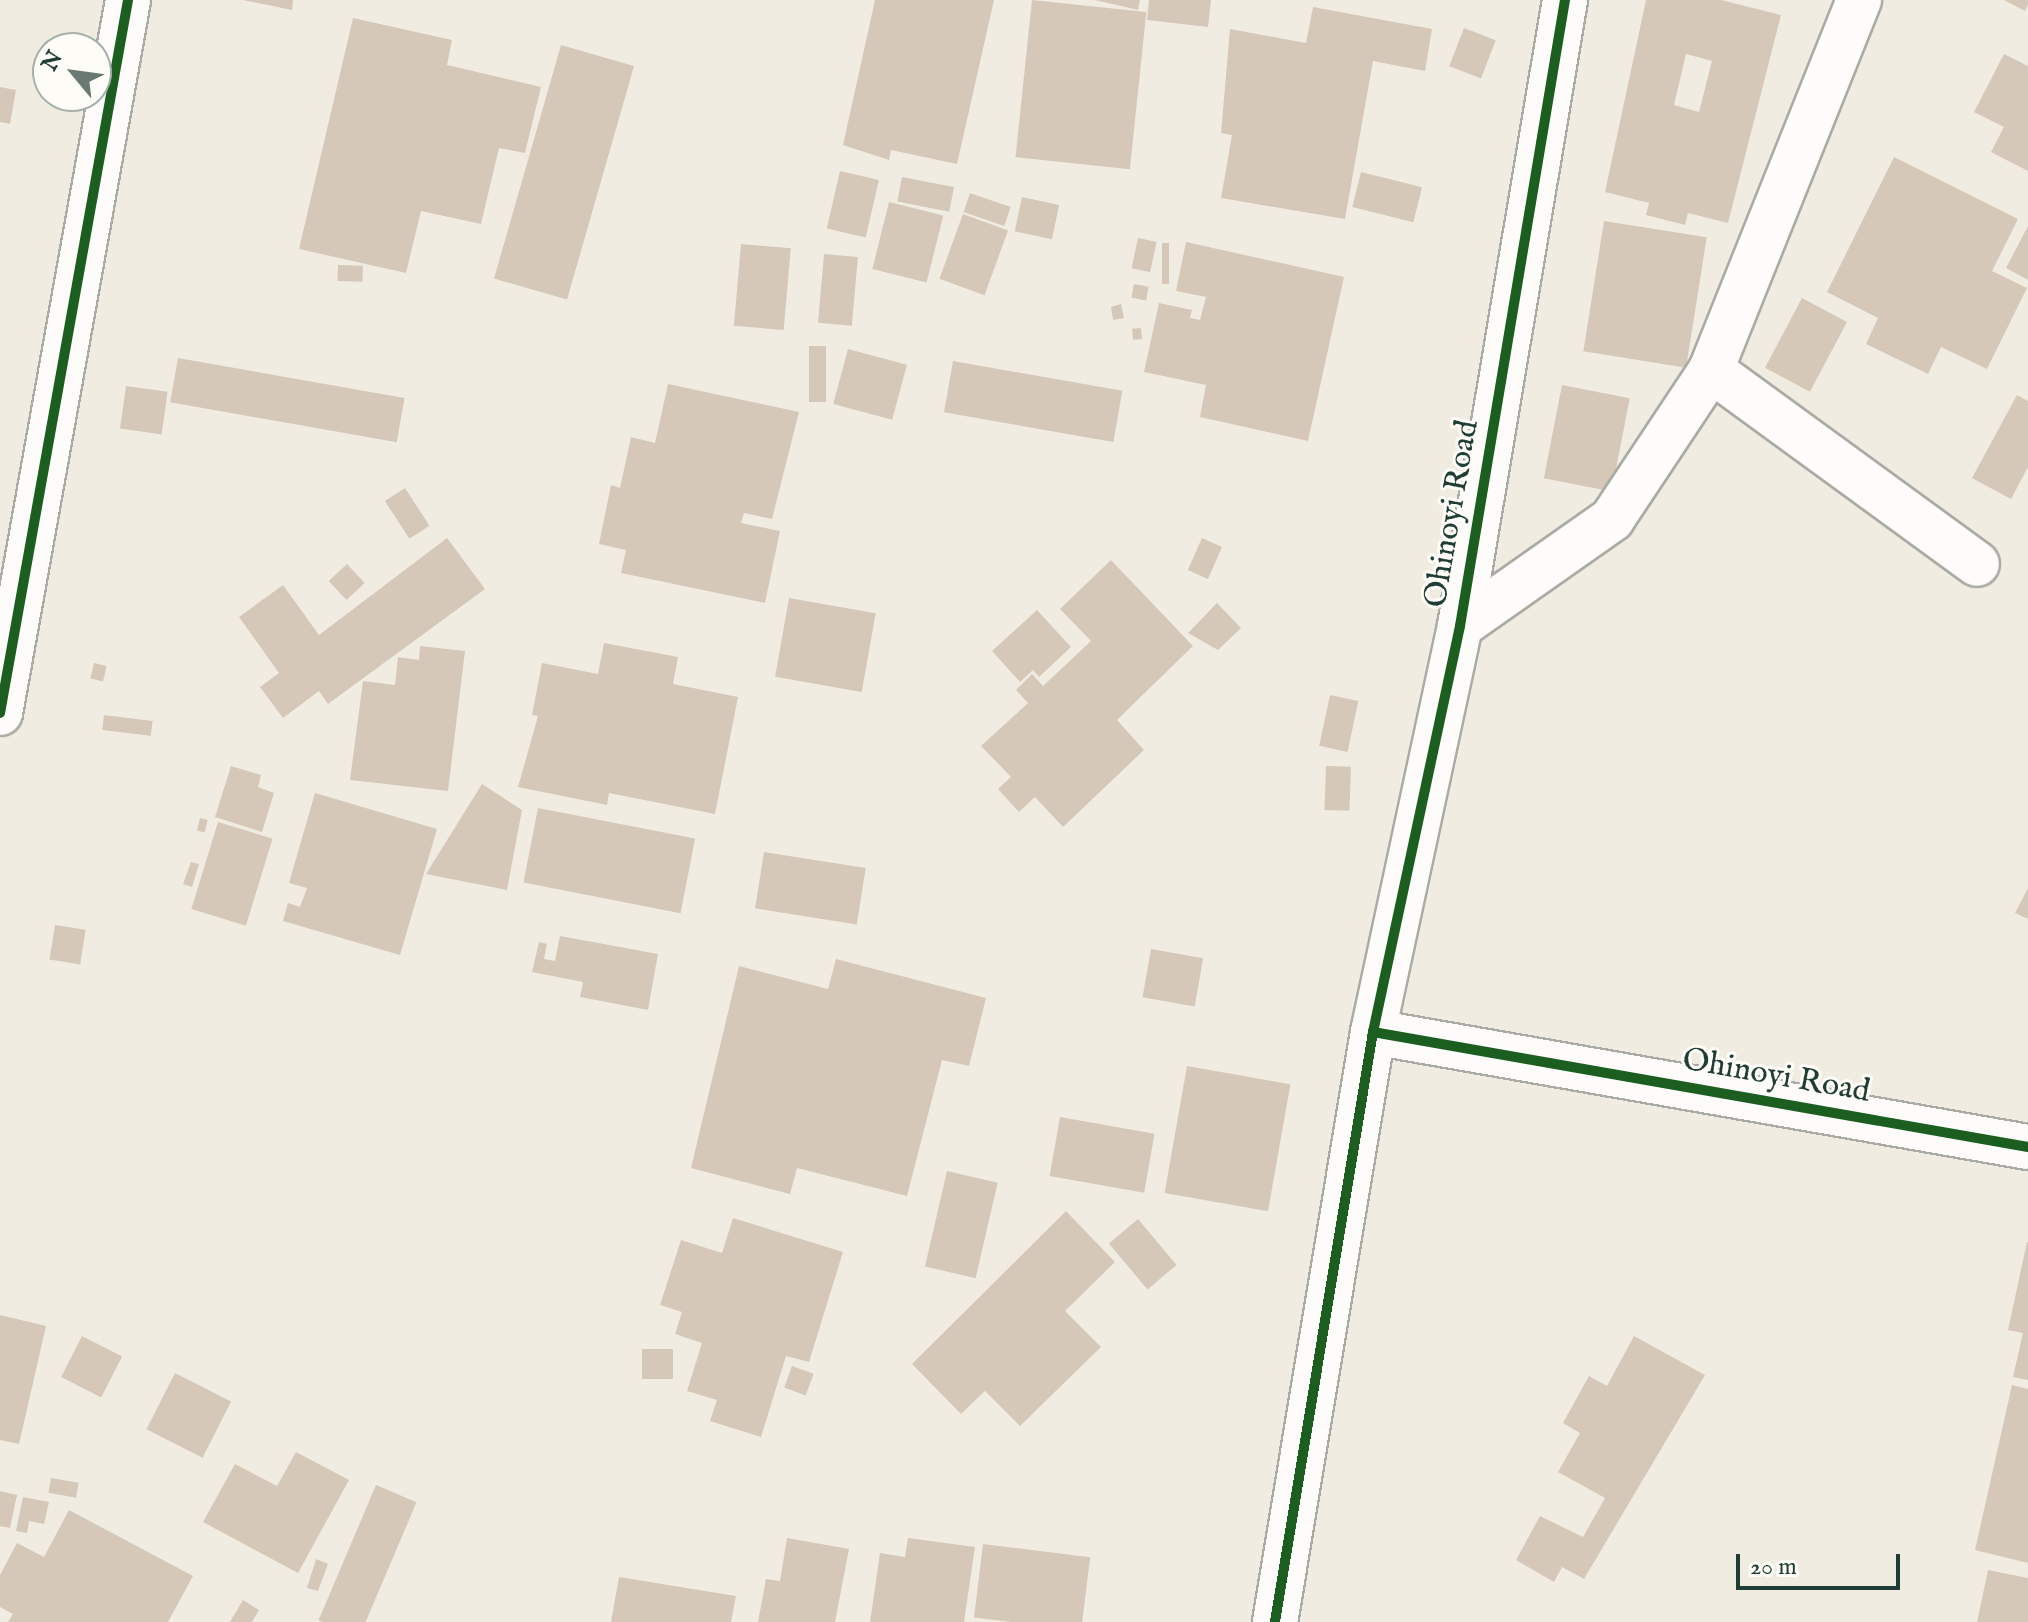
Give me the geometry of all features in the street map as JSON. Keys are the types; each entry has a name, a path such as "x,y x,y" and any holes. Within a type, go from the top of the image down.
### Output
{"street":[{"path":"0,713 128,0"},
{"name":"Ohinoyi Road","path":"1275,1622 1373,1032 1460,626 1565,0"},
{"path":"1460,626 1612,519 1711,370 1859,0"},
{"path":"1711,370 1977,564"},
{"name":"Ohinoyi Road","path":"1373,1032 2028,1147"}],"building":[{"path":"243,0 293,0 292,10"},
{"path":"875,0 994,0 957,164 891,150 889,160 843,145"},
{"path":"1032,0 1146,12 1130,169 1015,157"},
{"path":"1095,0 1140,0 1138,10"},
{"path":"1149,0 1211,0 1208,27 1147,20"},
{"path":"1646,0 1721,0 1781,15 1728,223 1688,213 1685,225 1646,215 1649,203 1605,192","holes":["1686,54 1712,61 1699,112 1674,105"]},
{"path":"2004,0 2028,0 2028,5 2025,11"},
{"path":"1313,7 1432,29 1425,71 1373,61 1345,219 1221,198 1232,135 1221,133 1230,29 1306,43"},
{"path":"353,18 452,40 447,65 541,87 525,153 499,148 481,224 421,211 406,273 299,249"},
{"path":"1464,28 1496,40 1481,78 1449,66"},
{"path":"561,45 634,66 567,300 494,279"},
{"path":"2004,54 2028,66 2028,171 1991,152 2004,127 1974,112"},
{"path":"0,87 16,90 10,124 0,122"},
{"path":"1894,157 2018,219 1992,271 2027,288 1987,369 1941,347 1928,374 1866,344 1878,318 1827,292"},
{"path":"840,171 879,180 866,237 827,228"},
{"path":"1361,172 1422,187 1413,222 1352,207"},
{"path":"902,177 954,187 949,212 897,202"},
{"path":"970,193 1011,207 1004,226 963,212"},
{"path":"1022,197 1059,205 1052,239 1015,231"},
{"path":"889,202 943,216 927,282 872,269"},
{"path":"963,214 1008,230 985,295 939,279"},
{"path":"1604,221 1707,237 1686,368 1583,351"},
{"path":"2028,226 2028,280 2006,268"},
{"path":"1138,238 1157,242 1150,272 1132,268"},
{"path":"1186,242 1344,277 1308,441 1200,417 1206,385 1144,372 1159,303 1192,310 1190,318 1200,320 1206,297 1176,291"},
{"path":"1162,243 1169,243 1169,284 1162,284"},
{"path":"741,244 791,248 784,330 734,326"},
{"path":"824,254 858,257 852,326 818,323"},
{"path":"338,265 363,266 362,282 337,281"},
{"path":"1134,284 1149,287 1146,301 1131,298"},
{"path":"1802,298 1847,322 1810,392 1765,368"},
{"path":"1121,304 1124,318 1113,320 1111,307"},
{"path":"1141,328 1142,339 1133,340 1132,329"},
{"path":"809,346 826,346 826,402 809,402"},
{"path":"848,349 907,365 892,420 833,404"},
{"path":"178,358 405,398 397,442 170,402"},
{"path":"953,361 1122,391 1113,442 944,412"},
{"path":"668,384 799,412 772,519 744,513 741,523 780,531 765,603 621,573 626,550 599,544 611,485 620,488 631,437 655,443"},
{"path":"1562,385 1630,398 1612,491 1544,478"},
{"path":"126,386 168,392 162,434 120,429"},
{"path":"2017,395 2028,401 2028,467 2011,499 1972,478"},
{"path":"405,488 430,526 409,539 385,501"},
{"path":"447,538 485,589 328,704 319,691 283,718 260,687 279,673 239,617 283,585 319,635"},
{"path":"1202,538 1222,547 1208,579 1188,570"},
{"path":"1111,560 1193,646 1117,720 1144,750 1063,827 1035,797 1019,812 998,789 1011,777 981,746 1028,703 1016,690 1032,674 1043,686 1091,641 1060,609"},
{"path":"347,564 365,583 346,600 329,581"},
{"path":"789,598 876,613 862,692 775,677"},
{"path":"1217,603 1241,628 1218,650 1188,633"},
{"path":"1037,610 1071,647 1039,677 1033,670 1020,682 992,651"},
{"path":"604,643 678,657 673,684 738,697 715,814 609,793 607,805 518,787 538,716 532,715 542,663 598,674"},
{"path":"420,646 465,651 448,791 350,780 363,681 395,685 398,657 419,660"},
{"path":"94,663 107,666 103,682 90,679"},
{"path":"1330,695 1358,701 1348,752 1319,746"},
{"path":"104,715 153,721 151,736 102,730"},
{"path":"231,766 261,775 258,787 274,793 262,832 215,817"},
{"path":"1326,766 1351,767 1349,811 1324,810"},
{"path":"482,784 522,810 507,890 426,874"},
{"path":"315,793 437,829 400,955 283,921 288,903 300,907 307,888 289,883"},
{"path":"538,808 695,839 681,913 523,883"},
{"path":"200,818 208,820 205,833 197,831"},
{"path":"218,822 273,839 246,926 191,909"},
{"path":"764,852 866,868 857,924 755,908"},
{"path":"191,862 199,864 192,887 183,884"},
{"path":"2028,888 2028,919 2015,913"},
{"path":"55,925 86,930 80,964 50,960"},
{"path":"560,936 658,954 648,1010 580,997 583,982 532,972 539,942 547,944 544,959 555,961"},
{"path":"1151,949 1203,958 1195,1006 1142,997"},
{"path":"836,959 986,998 969,1066 942,1060 907,1196 797,1168 790,1194 691,1168 739,966 828,989"},
{"path":"1187,1066 1290,1084 1268,1211 1165,1193"},
{"path":"1060,1117 1155,1134 1144,1193 1050,1176"},
{"path":"947,1171 998,1183 976,1278 925,1266"},
{"path":"1066,1211 1115,1262 1065,1311 1101,1347 1020,1426 985,1391 961,1414 912,1364"},
{"path":"733,1218 843,1252 809,1362 786,1356 761,1437 710,1421 717,1400 687,1391 702,1343 675,1334 682,1312 660,1305 681,1240 722,1253"},
{"path":"1138,1219 1177,1265 1147,1289 1109,1243"},
{"path":"2027,1242 2028,1380 2013,1377 2023,1333 2008,1330"},
{"path":"0,1315 46,1326 19,1444 0,1440"},
{"path":"82,1336 122,1356 101,1397 61,1377"},
{"path":"1634,1336 1705,1375 1584,1579 1562,1567 1554,1582 1516,1560 1540,1516 1583,1537 1605,1498 1558,1472 1580,1433 1563,1423 1589,1376 1607,1386"},
{"path":"642,1349 673,1349 673,1379 642,1379"},
{"path":"792,1366 814,1374 806,1395 784,1388"},
{"path":"175,1373 231,1402 203,1458 146,1429"},
{"path":"2012,1385 2028,1389 2028,1563 1975,1550"},
{"path":"296,1452 349,1480 298,1573 203,1522 235,1464 277,1486"},
{"path":"51,1478 79,1483 76,1498 48,1493"},
{"path":"376,1485 417,1502 366,1622 319,1620"},
{"path":"0,1491 17,1495 10,1528 0,1526"},
{"path":"23,1497 49,1502 44,1524 29,1521 27,1533 16,1531"},
{"path":"69,1510 193,1576 168,1622 8,1622 13,1614 0,1607 0,1575 17,1543 44,1557"},
{"path":"787,1538 849,1549 835,1622 758,1622 766,1579 780,1581"},
{"path":"908,1538 975,1547 964,1622 870,1622 880,1553 905,1557"},
{"path":"983,1544 1090,1557 1082,1622 1011,1622 974,1617"},
{"path":"316,1559 328,1564 318,1591 307,1588"},
{"path":"1988,1570 2028,1578 2028,1622 1977,1622"},
{"path":"619,1577 736,1596 731,1622 611,1622"},
{"path":"243,1600 259,1610 252,1622 230,1622"}],"cycle path":[{"path":"0,713 128,0"},
{"path":"1275,1622 1373,1032 1460,626 1565,0"},
{"path":"1373,1032 2028,1147"}]}
